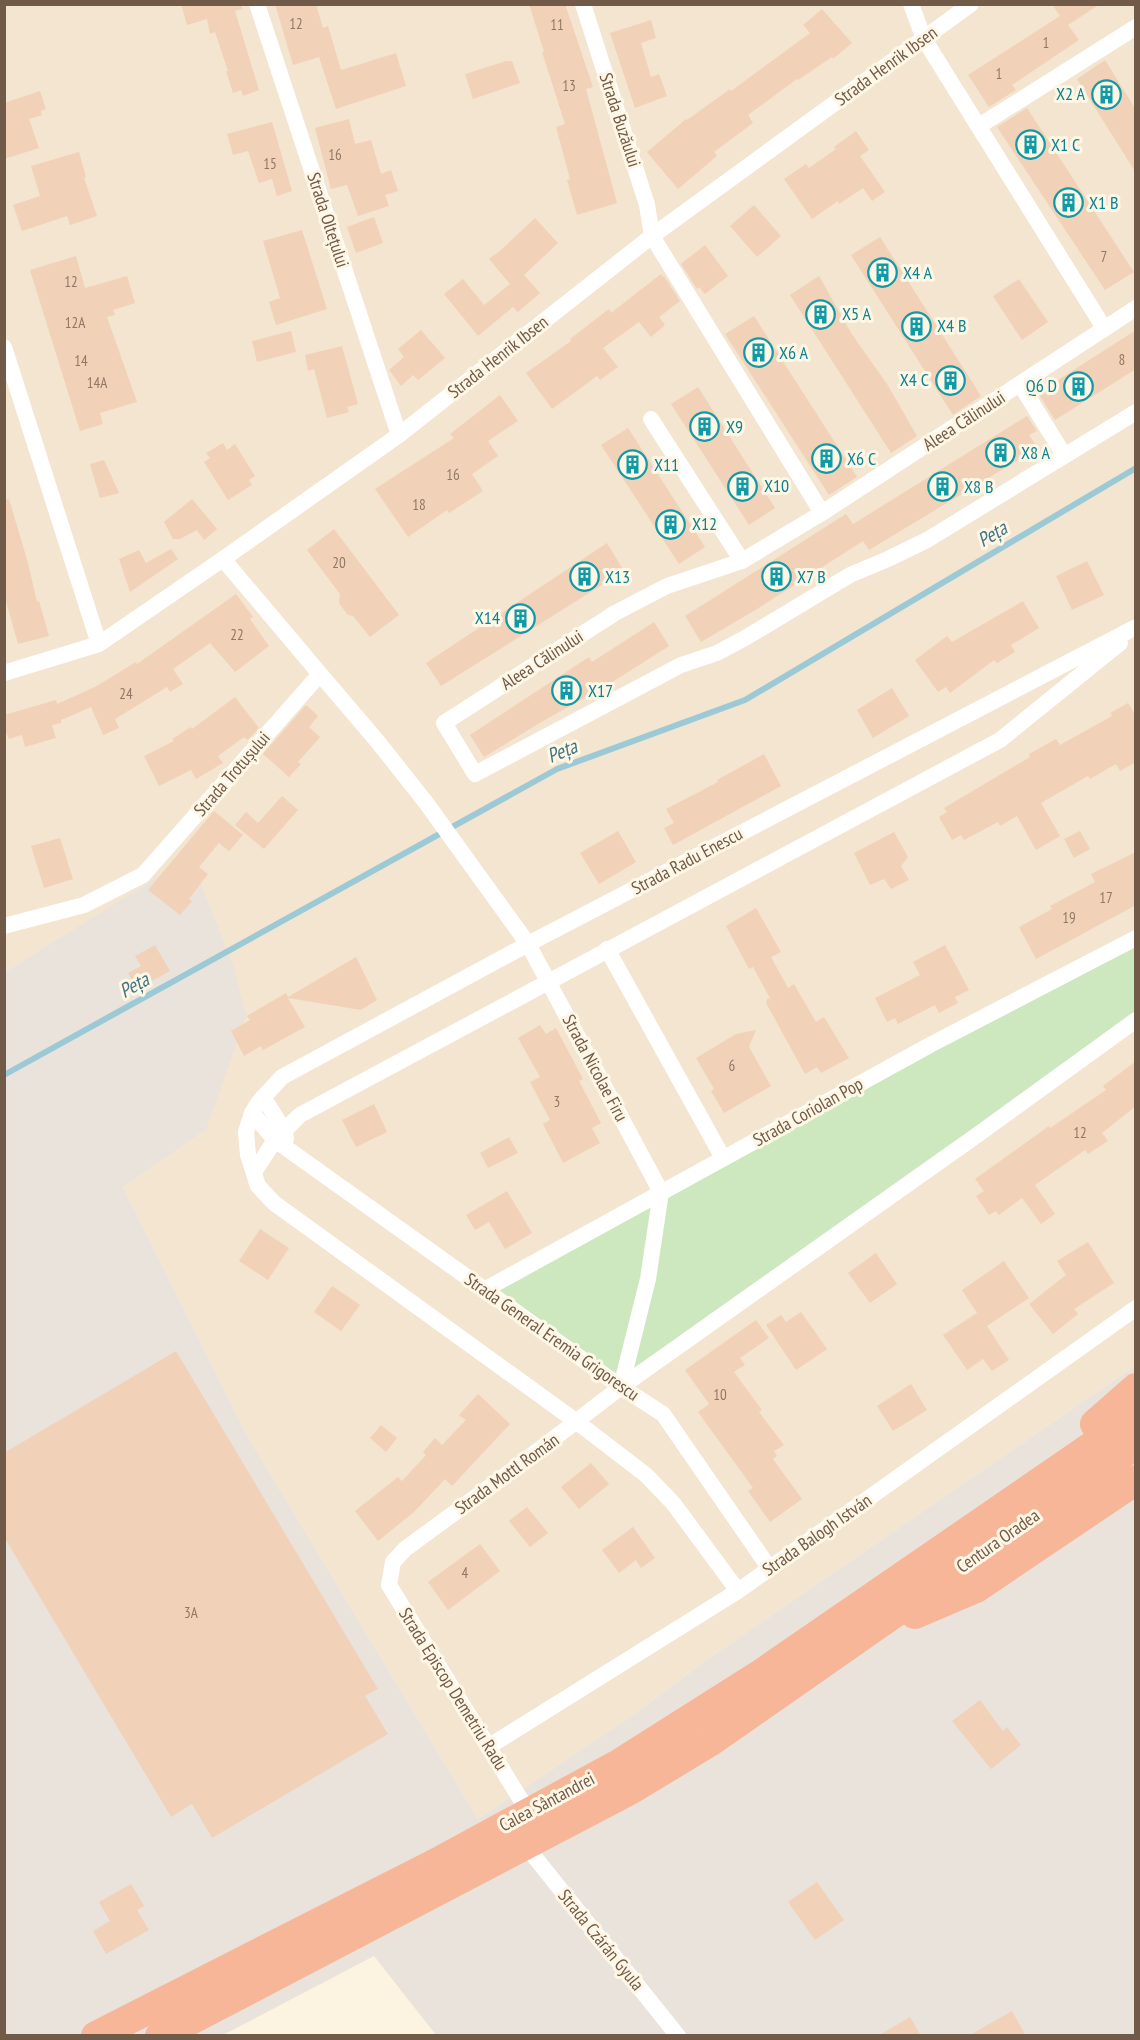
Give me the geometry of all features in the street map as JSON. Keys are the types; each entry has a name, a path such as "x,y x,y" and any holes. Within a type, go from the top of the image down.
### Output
{"highway":[{"path":"975,1528 1136,1388"},
{"name":"Centura Oradea","path":"975,1528 1136,1416"},
{"name":"Centura Oradea","path":"860,1638 1136,1444"},
{"path":"860,1638 976,1588 1136,1480"},
{"name":"Calea Sântandrei","path":"96,2036 442,1860 619,1764 681,1726 975,1528"},
{"name":"Calea Sântandrei","path":"160,2036 630,1790 711,1741 860,1638"}],"street":[{"name":"Strada Oltețului","path":"257,4 399,435"},
{"name":"Strada Buzăului","path":"582,4 647,205 652,236"},
{"path":"911,4 924,39 1104,328"},
{"name":"Strada Henrik Ibsen","path":"4,673 99,644 223,559 399,435 652,236 970,4"},
{"path":"979,126 1136,27"},
{"path":"652,236 822,513"},
{"name":"Aleea Călinului","path":"1064,455 927,540 850,575 717,653 681,665 475,774 444,723 615,613 667,586 742,561 822,513 1136,308"},
{"path":"4,347 99,644"},
{"path":"1020,384 1064,455 1136,412"},
{"path":"651,419 742,561"},
{"path":"223,559 320,674"},
{"name":"Strada Radu Enescu","path":"252,1113 282,1077 528,944 1136,628"},
{"name":"Strada Radu Enescu","path":"254,1172 300,1115 1000,740 1136,628"},
{"name":"Strada Nicolae Firu","path":"320,674 427,804 528,944 661,1192"},
{"name":"Strada Trotușului","path":"4,926 84,904 143,875 320,674"},
{"name":"Strada Coriolan Pop","path":"484,1290 930,1045 1136,938"},
{"path":"608,949 723,1158"},
{"path":"621,1387 1136,1020"},
{"name":"Strada General Eremia Grigorescu","path":"263,1097 282,1140"},
{"path":"252,1113 246,1132 248,1155 258,1186 274,1203 577,1422 653,1482 673,1503 738,1591"},
{"name":"Strada General Eremia Grigorescu","path":"252,1113 282,1140 484,1290 663,1414 770,1569"},
{"path":"621,1387 648,1279 661,1192"},
{"name":"Strada Balogh István","path":"488,1747 738,1591 1136,1308"},
{"name":"Strada Mottl Román","path":"393,1562 405,1549 621,1387"},
{"name":"Strada Episcop Demetriu Radu","path":"393,1562 389,1585 529,1813"},
{"name":"Strada Czárán Gyula","path":"525,1845 678,2036"}],"shaded area":[{"path":"5,5 1135,5 1135,1366 708,1659 635,1714 478,1819 246,1434 123,1187 206,1130 190,858 5,972"},
{"path":"190,857 234,968 246,1015 206,1130 123,1187 246,1434 478,1819 635,1714 708,1659 1135,1366 1135,2035 436,2035 374,1956 223,2035 5,2036 5,972"}],"green space":[{"path":"1135,938 1135,1020 621,1387 484,1290"}],"building":[{"path":"181,4 242,4 242,9 235,11 259,90 243,96 241,90 233,93 215,32 210,34 207,19 187,25"},
{"path":"275,4 316,4 323,28 328,26 341,70 396,53 406,86 336,109 319,57 293,65"},
{"path":"529,4 565,4 593,87 586,89 617,203 577,215 556,127 565,124"},
{"path":"1052,4 1100,4 1068,25 1079,40 1012,85 1016,90 989,107 968,75 1060,16"},
{"path":"822,9 852,43 833,59 832,57 797,79 748,115 753,123 714,152 717,156 678,189 647,152 686,119 730,89 731,91 810,33 803,25"},
{"path":"651,20 656,38 641,43 651,77 659,74 667,96 635,108 610,33"},
{"name":"X2 A","path":"1105,60 1136,110 1136,173 1077,79"},
{"path":"512,61 520,83 473,99 465,74"},
{"path":"40,91 46,109 41,111 42,115 29,119 39,148 4,159 4,103"},
{"path":"1027,108 1134,272 1105,290 997,127"},
{"path":"349,119 355,144 371,140 381,174 391,170 398,191 385,195 389,206 358,216 347,185 331,189 315,128"},
{"path":"272,122 292,191 277,196 272,179 259,183 248,151 233,155 227,134"},
{"path":"856,131 869,150 860,156 885,192 872,201 863,188 839,204 838,201 812,219 784,179 806,164 809,168"},
{"path":"79,152 86,177 84,178 97,216 70,225 67,216 22,231 13,205 40,196 31,166"},
{"path":"754,205 781,236 757,257 730,226"},
{"path":"374,217 383,243 356,253 347,227"},
{"path":"535,218 558,243 524,275 540,293 518,312 513,307 478,336 444,294 463,279 484,305 510,284 489,259"},
{"path":"302,230 327,309 276,325 269,302 280,298 263,241"},
{"path":"880,237 981,396 953,415 851,255"},
{"path":"705,245 728,276 705,294 699,287 697,289 681,264"},
{"path":"76,256 85,288 127,276 135,303 113,310 115,315 107,317 137,402 100,413 103,424 80,431 30,270"},
{"path":"661,274 680,301 659,317 665,325 651,337 639,322 603,348 618,367 600,380 597,376 552,409 526,373 571,341 570,339 609,309 611,313"},
{"path":"819,276 851,333 887,384 917,436 891,453 790,295"},
{"path":"1019,279 1048,322 1022,340 993,296"},
{"path":"754,316 857,477 829,495 725,334"},
{"path":"421,330 445,358 418,380 413,375 401,386 389,370 404,357 398,349"},
{"name":"Q6 D","path":"1136,330 1136,369 1055,420 1038,393"},
{"path":"291,331 296,352 257,362 252,341"},
{"path":"342,346 358,404 347,407 349,412 327,418 314,369 308,371 305,355"},
{"path":"698,387 775,508 749,525 671,404"},
{"path":"500,395 518,421 488,441 498,456 472,474 483,491 449,513 447,510 408,537 375,489 454,438 450,434"},
{"path":"1027,416 1037,431 1029,435 1038,448 869,550 863,541 701,642 685,616 846,514 853,524"},
{"path":"628,428 705,547 679,564 601,445"},
{"path":"223,443 227,450 235,444 255,476 249,480 252,485 228,500 204,462 210,458 206,453"},
{"path":"104,460 119,493 100,498 90,464"},
{"path":"9,499 37,602 39,601 49,636 18,644 4,594 4,500"},
{"path":"192,499 217,529 204,540 197,530 180,539 173,539 164,522"},
{"path":"334,529 399,615 370,637 339,603 340,594 307,550"},
{"path":"607,543 624,571 441,686 426,663"},
{"path":"171,549 178,559 130,592 119,559 139,550 146,563"},
{"path":"1087,561 1104,595 1072,610 1056,576"},
{"path":"236,594 253,617 250,619 269,646 235,672 210,643 173,669 183,684 170,692 167,687 115,719 119,728 103,735 91,707 61,720 61,723 52,725 56,738 25,747 22,735 9,739 4,728 4,715 56,700 57,704 95,687 136,662 137,664"},
{"path":"1023,601 1039,628 1011,645 1015,652 997,663 994,660 950,693 946,687 938,692 915,660 947,636 952,642"},
{"path":"654,622 669,646 606,686 484,757 470,735 589,657 592,662"},
{"path":"892,688 909,716 873,738 857,710"},
{"path":"235,697 259,728 248,740 244,737 218,756 223,763 196,779 191,770 159,786 144,756 174,741 172,739 191,727 192,729"},
{"path":"1128,703 1136,716 1136,762 1120,771 1116,764 1090,779 1088,776 1041,803 1060,836 1036,850 1017,816 1000,826 998,822 964,840 961,835 952,840 939,817 947,812 944,808 1030,757 1029,754 1056,739 1060,745 1112,716 1110,713"},
{"path":"306,705 318,716 309,727 320,737 298,762 301,764 289,777 263,754"},
{"path":"764,754 781,786 673,845 664,828 674,823 666,809 718,782 717,780"},
{"path":"282,796 298,810 264,849 235,825 246,812 258,823"},
{"path":"214,811 243,835 229,851 219,843 199,867 208,874 189,899 192,901 180,915 148,890"},
{"path":"618,831 636,862 599,884 580,853"},
{"path":"1080,831 1090,849 1074,858 1064,839"},
{"path":"894,832 908,857 901,866 909,880 891,889 884,879 870,885 854,853"},
{"path":"60,838 73,879 44,888 31,846"},
{"path":"1136,852 1136,905 1036,959 1019,927 1052,909 1050,906 1095,882 1091,874"},
{"path":"756,908 781,952 771,957 788,988 794,984 816,1022 824,1017 849,1058 821,1073 817,1067 805,1074 766,1003 766,1000 770,998 753,967 749,969 726,926"},
{"path":"155,945 170,971 137,989 128,973 141,966 135,956"},
{"path":"945,945 969,990 955,997 958,1003 939,1013 935,1005 898,1024 895,1018 887,1022 875,998 920,975 913,962"},
{"path":"356,957 377,1000 361,1010 288,998 305,1027 263,1050 261,1046 244,1056 231,1031 250,1020 247,1016 286,993 288,997"},
{"path":"540,1025 546,1034 556,1028 583,1079 579,1081 601,1123 592,1128 600,1143 563,1163 543,1124 550,1120 530,1082 540,1077 518,1038"},
{"path":"756,1030 749,1047 771,1086 724,1113 711,1091 714,1089 696,1058 736,1034"},
{"path":"1136,1061 1136,1106 1102,1133 1108,1141 1088,1154 1085,1150 1035,1185 1055,1214 1041,1224 1022,1198 999,1215 996,1211 989,1215 976,1196 984,1191 975,1179 1049,1126 1050,1128 1106,1090 1103,1086"},
{"path":"374,1104 387,1132 356,1147 342,1120"},
{"path":"509,1137 518,1153 488,1168 480,1153"},
{"path":"507,1191 532,1233 505,1249 489,1222 475,1230 466,1215"},
{"path":"260,1229 289,1248 268,1280 239,1261"},
{"path":"1088,1242 1114,1283 1074,1309 1078,1314 1053,1334 1029,1304 1066,1275 1057,1261"},
{"path":"876,1253 897,1284 870,1303 848,1273"},
{"path":"1004,1261 1029,1298 987,1326 1009,1360 992,1371 983,1359 967,1370 943,1335 977,1313 962,1290"},
{"path":"332,1286 360,1305 341,1331 314,1312"},
{"path":"801,1312 827,1349 796,1370 766,1325 781,1315 786,1322"},
{"path":"756,1320 769,1338 740,1358 745,1365 734,1372 762,1410 759,1412 784,1445 774,1451 777,1456 773,1459 802,1499 770,1522 748,1491 753,1488 698,1412 709,1404 685,1370"},
{"path":"176,1351 378,1689 365,1696 388,1734 212,1838 192,1804 171,1817 4,1537 4,1453"},
{"path":"911,1384 927,1410 893,1431 877,1406"},
{"path":"478,1394 510,1424 452,1486 445,1479 414,1512 378,1541 355,1511 398,1477 402,1481 426,1455 423,1452 435,1438 442,1445 466,1420 459,1415"},
{"path":"381,1425 397,1438 386,1452 370,1438"},
{"path":"591,1463 609,1484 579,1509 561,1487"},
{"path":"527,1507 548,1533 530,1547 509,1521"},
{"path":"633,1527 655,1558 641,1568 636,1560 619,1573 602,1550"},
{"path":"480,1544 500,1571 448,1610 428,1582"},
{"path":"980,1700 1003,1731 1007,1727 1021,1745 991,1769 952,1721"},
{"path":"817,1882 844,1920 815,1940 788,1902"},
{"path":"131,1884 144,1906 137,1910 149,1930 106,1954 93,1931 110,1921 99,1902"},
{"path":"1012,2011 1026,2036 968,2036"},
{"path":"910,2017 921,2036 878,2036"}],"waterway":[{"name":"Peța","path":"4,1075 557,769 745,700 1136,468"}],"place":[{"name":"X2 A","path":"1106,94"},
{"name":"X1 C","path":"1030,145"},
{"name":"X1 B","path":"1068,203"},
{"name":"X4 A","path":"882,273"},
{"name":"X5 A","path":"821,314"},
{"name":"X4 B","path":"916,326"},
{"name":"X6 A","path":"758,353"},
{"name":"X4 C","path":"950,380"},
{"name":"Q6 D","path":"1078,386"},
{"name":"X9","path":"705,427"},
{"name":"X8 A","path":"1000,453"},
{"name":"X6 C","path":"826,459"},
{"name":"X11","path":"633,465"},
{"name":"X10","path":"743,486"},
{"name":"X8 B","path":"943,487"},
{"name":"X12","path":"671,524"},
{"name":"X13","path":"584,577"},
{"name":"X7 B","path":"776,577"},
{"name":"X14","path":"521,618"},
{"name":"X17","path":"567,691"}]}
